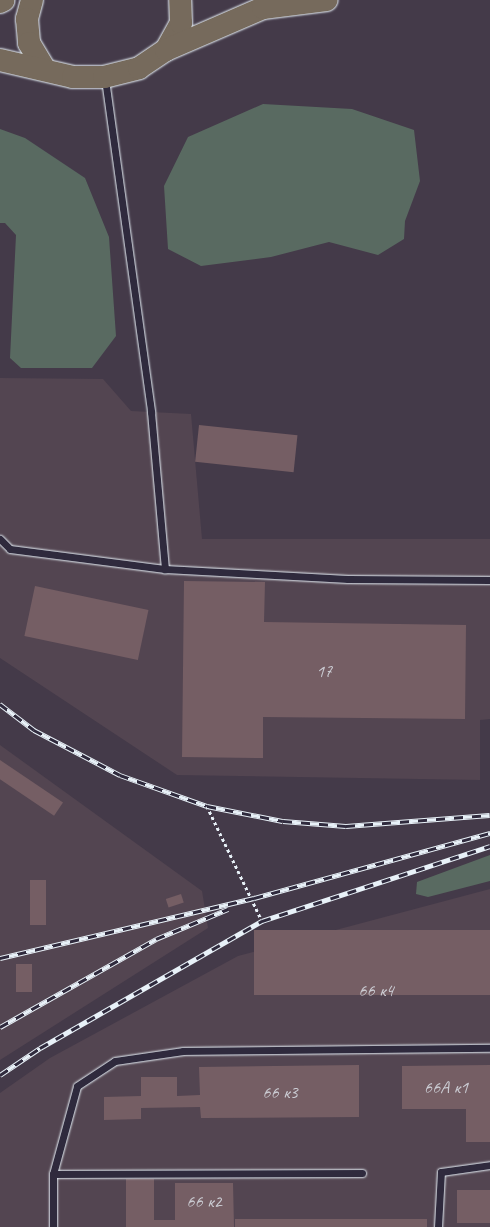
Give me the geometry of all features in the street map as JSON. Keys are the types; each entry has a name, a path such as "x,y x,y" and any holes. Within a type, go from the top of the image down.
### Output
{"main road":[{"path":"0,2 4,0"},
{"path":"32,0 27,18 29,43 44,68"},
{"path":"166,50 181,23 180,0"},
{"path":"0,60 44,68 73,77 104,77 139,68 166,50 263,8 326,0"}],"lane":[{"path":"104,77 151,412 165,569"},
{"path":"0,539 10,549 165,569 348,579 490,580"},
{"path":"53,1227 53,1174 77,1086 115,1061 183,1051 490,1048"},
{"path":"438,1227 441,1172 490,1166"},
{"path":"53,1174 362,1173"}],"path":[{"path":"207,806 262,921"}],"shaded area":[{"path":"0,378 103,379 131,411 191,414 202,539 490,539 490,719 480,720 480,780 177,775 0,658"},
{"path":"0,745 202,891 208,928 0,1060"},
{"path":"490,889 490,1227 0,1227 0,1093 50,1058 238,956"}],"green space":[{"path":"263,104 352,109 414,130 420,181 405,221 404,239 378,255 329,242 271,257 201,266 168,249 164,186 188,137"},
{"path":"0,129 25,138 85,178 109,237 116,336 92,368 21,368 10,358 16,235 5,223 0,223"},
{"path":"490,855 490,881 428,897 416,894 417,882"}],"building":[{"path":"199,425 297,435 294,472 195,462"},
{"path":"184,581 265,582 264,622 466,625 465,719 263,717 263,758 182,757"},
{"path":"35,586 148,610 138,660 24,636"},
{"path":"0,760 63,802 54,816 0,779"},
{"path":"30,880 46,880 46,925 30,925"},
{"path":"181,894 184,903 169,908 166,899"},
{"path":"254,930 490,930 490,995 254,995"},
{"path":"16,964 32,964 32,992 16,992"},
{"path":"359,1065 359,1117 201,1118 200,1107 141,1108 141,1119 104,1120 104,1097 141,1096 141,1077 177,1077 177,1096 200,1095 199,1067"},
{"path":"490,1065 490,1142 466,1142 466,1109 402,1109 402,1066"},
{"path":"126,1179 154,1179 154,1220 175,1220 175,1183 233,1183 234,1227 126,1227"},
{"path":"457,1190 490,1190 490,1223 457,1223"},
{"path":"235,1219 427,1219 427,1227 235,1227"}],"railway":[{"path":"0,704 34,730 120,775 207,806 283,821 346,826 490,815"},
{"path":"0,958 254,898 490,833"},
{"path":"0,1075 40,1048 262,921 490,846"},
{"path":"0,1027 156,939 228,909"}]}
